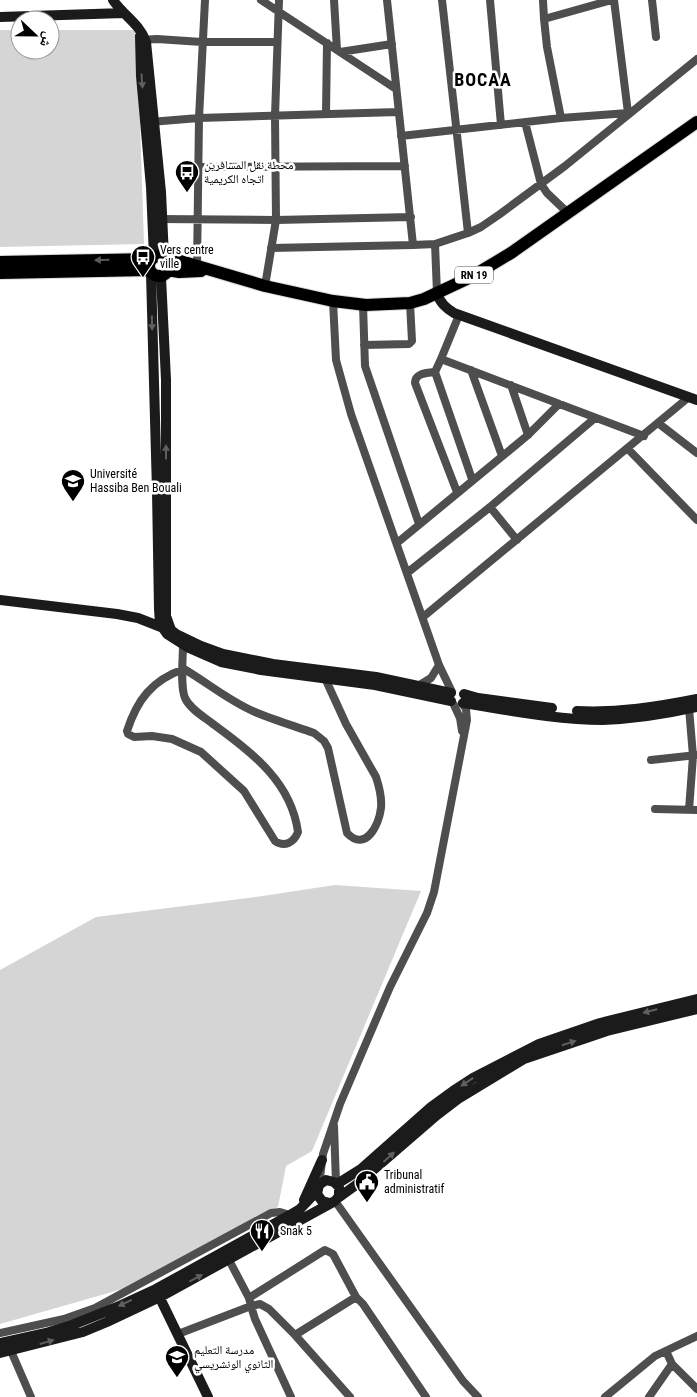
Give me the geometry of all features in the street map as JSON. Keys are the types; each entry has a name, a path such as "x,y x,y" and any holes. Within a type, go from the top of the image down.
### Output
{"main road":[{"path":"112,0 134,21 142,37 150,122 158,219 158,265 166,380 167,634 184,642 203,655 228,664 261,670 323,674 418,686 457,699"},
{"path":"0,17 124,13"},
{"name":"RN 19","path":"0,273 158,265 177,260 265,286 333,301 363,305 410,303 471,277 503,258 697,122"},
{"name":"RN 19","path":"0,262 158,265 179,272 213,271"},
{"path":"437,293 440,301 446,308 459,314 693,399"},
{"path":"0,600 138,618 166,629"},
{"path":"376,681 457,699 478,698 602,720 630,718 693,708"},
{"path":"570,714 630,711 697,699"},
{"path":"337,1184 361,1169 431,1107 473,1078 600,1023 697,999"},
{"path":"0,1353 82,1332 158,1293 229,1260 334,1201 356,1185 458,1099 542,1047 697,1009"},
{"path":"300,1208 322,1160"},
{"path":"0,1343 46,1333 86,1321 158,1293 290,1216 300,1208 323,1182 329,1180 337,1184 340,1193 334,1201"},
{"path":"318,1188 318,1196 322,1201 334,1201"},
{"path":"158,1293 208,1397"}],"street":[{"path":"196,267 199,118 205,0"},
{"path":"261,0 396,90"},
{"path":"265,286 276,220 275,167 279,0"},
{"path":"334,0 339,51"},
{"path":"387,0 414,246"},
{"path":"442,0 468,233"},
{"path":"490,0 501,125"},
{"path":"543,0 547,47 561,118"},
{"path":"544,19 613,0 628,113"},
{"path":"652,0 656,37"},
{"path":"142,37 202,42 277,42"},
{"path":"326,114 327,43"},
{"path":"339,51 392,44"},
{"path":"271,248 414,246 435,244 468,233 481,227 565,166 628,113 697,59"},
{"path":"150,122 199,118 398,112"},
{"path":"401,136 561,118 628,113"},
{"path":"525,122 541,184 547,193 568,213"},
{"path":"199,167 405,166"},
{"path":"158,219 276,220 411,217"},
{"path":"435,244 437,293"},
{"path":"318,1188 322,1160 340,1104 361,1052 430,903 436,881 462,741 457,699 439,665 351,414 338,371 334,340 333,301"},
{"path":"364,345 409,344 412,341 410,303"},
{"path":"363,305 365,366 419,524"},
{"path":"459,314 435,372 472,479"},
{"path":"441,359 644,436"},
{"path":"471,370 502,456"},
{"path":"435,372 418,375 415,383 457,492"},
{"path":"511,385 528,435"},
{"path":"423,617 658,423 693,399"},
{"path":"397,543 472,479 528,435 559,404"},
{"path":"407,573 490,507 596,418"},
{"path":"658,423 697,452"},
{"path":"628,449 697,520"},
{"path":"490,507 517,540"},
{"path":"184,642 184,669 183,687 188,703 243,746 263,764 283,787 292,806 298,832 295,838 287,844 281,845 275,841 244,790 201,752 172,739 152,736 134,737 128,734 129,725 146,692 168,675 184,669"},
{"path":"418,686 431,678 439,665"},
{"path":"184,669 221,694 254,712 314,733 320,737 328,748 347,833 353,838 361,840 371,834 380,814 379,785 376,776 346,724 323,674"},
{"path":"655,809 693,810 695,755 693,708"},
{"path":"651,760 695,755"},
{"path":"334,1124 337,1184"},
{"path":"334,1201 463,1381 478,1397"},
{"path":"0,1333 64,1319 95,1308 272,1213 280,1212 290,1216"},
{"path":"178,1334 250,1302 325,1250 335,1258 356,1297 363,1304 426,1397"},
{"path":"229,1260 250,1302 255,1319 291,1397"},
{"path":"294,1335 356,1297"},
{"path":"250,1302 260,1304 269,1309 350,1397"},
{"path":"605,1397 655,1356 697,1336"},
{"path":"11,1351 31,1397"},
{"path":"666,1351 672,1364 697,1389"},
{"path":"648,1397 672,1364"}],"shaded area":[{"path":"0,30 10,30 10,60 60,60 60,30 137,30 144,244 0,247"},
{"path":"335,885 421,891 312,1151 286,1166 278,1207 126,1288 0,1324 0,970 96,917"}],"place":[{"name":"محطة نقل المسافرين اتجاه الكريمية","path":"187,193"},
{"name":"Vers centre ville","path":"143,278"},
{"name":"Université Hassiba Ben Bouali","path":"73,502"},
{"name":"Tribunal administratif","path":"367,1203"},
{"name":"Snak 5","path":"262,1252"},
{"name":"مدرسة التعليم الثانوي الونشريسي","path":"177,1378"}],"district":[{"name":"BOCAA","path":"483,80"}]}
